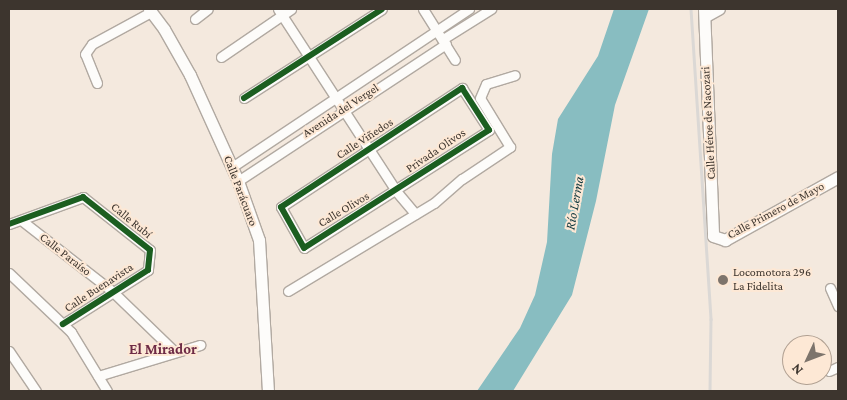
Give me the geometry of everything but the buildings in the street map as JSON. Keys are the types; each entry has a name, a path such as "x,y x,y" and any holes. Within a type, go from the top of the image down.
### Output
{"main road":[{"name":"Calle Parácuaro","path":"150,10 190,75 232,166 259,240 268,391"},
{"name":"Calle Héroe de Nacozari","path":"704,13 713,236"},
{"name":"Calle Primero de Mayo","path":"713,236 725,240 838,177"}],"street":[{"path":"195,19 208,9"},
{"path":"221,58 280,12 292,9"},
{"path":"244,98 382,9"},
{"path":"423,9 455,60"},
{"path":"442,38 469,9"},
{"path":"442,38 491,9"},
{"path":"704,13 720,9"},
{"path":"97,83 85,54 92,44 150,10"},
{"path":"280,12 396,191 415,214"},
{"name":"Avenida del Vergel","path":"232,166 335,96 442,38"},
{"name":"Avenida del Vergel","path":"238,181 442,38"},
{"path":"288,291 415,214 510,147 480,98 486,84 515,75"},
{"name":"Privada Olivos","path":"396,191 489,130 462,88"},
{"name":"Calle Viñedos","path":"304,248 281,207 462,88"},
{"name":"Calle Olivos","path":"304,248 396,191"},
{"name":"Calle Rubí","path":"21,220 83,196 150,250 148,270"},
{"path":"9,224 21,220"},
{"name":"Calle Paraíso","path":"21,220 113,292 175,352"},
{"name":"Calle Buenavista","path":"63,324 148,270"},
{"path":"9,273 63,324 107,391"},
{"path":"830,288 838,306"},
{"path":"98,376 200,345"},
{"path":"9,351 36,391"}],"water":[{"name":"Río Lerma","path":"614,9 649,9 615,105 596,201 572,295 513,391 477,391 520,328 535,295 547,242 552,154 558,119 598,56"}],"railway":[{"path":"691,9 711,319 710,391"}],"cycle path":[{"path":"244,98 382,9"},
{"path":"462,88 489,130 304,248 281,207 462,88"},
{"path":"9,224 83,197 150,250 148,270 63,324"}],"place":[{"name":"Locomotora 296 La Fidelita","path":"723,280"}],"district":[{"name":"El Mirador","path":"163,350"}]}
